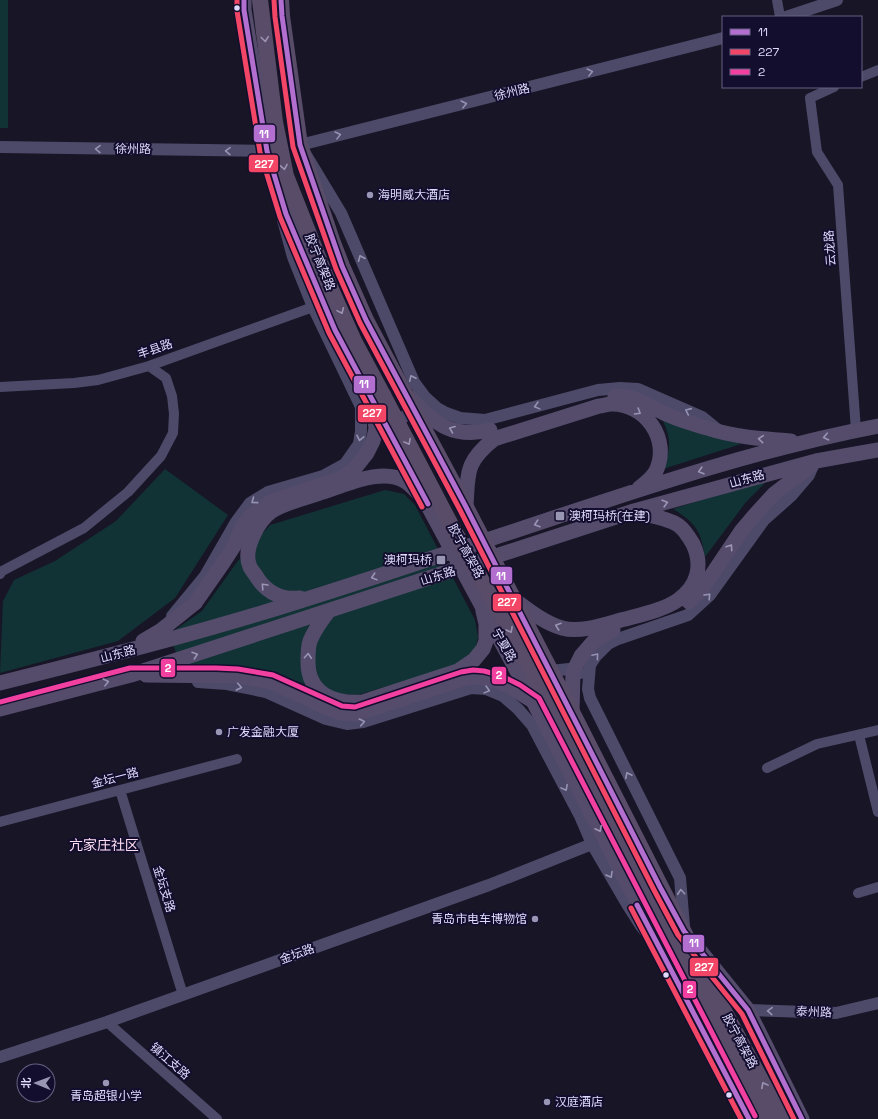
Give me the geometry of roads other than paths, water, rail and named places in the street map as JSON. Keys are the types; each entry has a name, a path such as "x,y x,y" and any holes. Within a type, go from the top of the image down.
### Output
{"highway":[{"name":"胶宁高架路","path":"260,0 275,122 286,176 377,397 451,525 557,716 660,887 782,1119"},
{"name":"胶宁高架路","path":"281,0 300,145 339,260 366,320 466,507 512,598 557,716 661,924 767,1119"}],"main road":[{"name":"宁夏路","path":"244,0 244,10 267,151 286,214 335,330 377,397 426,501 533,701 557,716 659,947 749,1119"},
{"path":"402,388 432,420 458,432 492,434 599,406 612,404 637,410 653,426 658,436 660,446 659,460 656,471 648,482 634,492"},
{"path":"466,507 467,478 471,464 492,434 603,396 621,396 638,399 667,414 721,432 752,438 800,442"},
{"path":"124,653 166,626 195,603 234,546 242,527 250,516 272,501 340,478 355,468 367,453 373,441 376,429 377,397"},
{"name":"山东路","path":"0,683 124,653 313,597 746,457 800,442 878,426"},
{"name":"山东路","path":"0,709 131,675 634,511 816,461 878,450"},
{"path":"512,598 539,617 562,628 577,630 612,627 680,609 703,588 742,530 774,494 816,461"},
{"path":"313,597 292,599 270,592 249,566 248,553 256,529 263,519 273,510 348,484 370,478 385,476 407,481 426,501"},
{"path":"557,716 580,656 594,641 612,627 668,606 679,600 697,577 699,565 695,550 688,535 678,524 634,511"},
{"path":"328,612 310,643 308,671 313,684 320,691 333,700 345,703 363,702 458,671 474,660 483,649 486,641 486,624 482,604"},
{"path":"131,675 238,676 271,682 320,705 340,712 356,714 473,676 486,677 499,681 533,701"},
{"path":"684,931 748,1010 802,1119"}],"street":[{"path":"777,0 780,16"},
{"path":"789,16 837,0"},
{"name":"徐州路","path":"300,145 722,38"},
{"path":"862,77 878,70"},
{"name":"云龙路","path":"832,88 810,98 817,152 838,185 856,430"},
{"path":"300,145 341,213 414,382 425,397 437,408 460,418 485,420 598,390 620,388 638,389 702,417 721,432"},
{"name":"徐州路","path":"0,148 267,151"},
{"path":"166,626 177,609 205,576 236,522 250,503 268,492 323,476 345,464 359,444 362,418 361,407 313,307 293,257 282,218 279,191"},
{"name":"丰县路","path":"0,387 74,384 98,380 149,366 313,307"},
{"path":"0,574 2,571 84,528 128,492 161,456 172,433 174,414 172,396 166,378 149,366"},
{"path":"362,418 380,423 402,419 410,414 425,397"},
{"path":"684,931 680,878 592,704 588,689 590,665 596,656 608,644 688,615 710,595 764,520 791,496 809,475 816,461"},
{"path":"512,704 518,685 550,671 569,669 584,674 588,677"},
{"path":"131,675 227,684 266,692 326,719 347,724 363,722 471,688 486,689 503,696 532,725 580,816 592,844 641,926 659,947"},
{"path":"767,768 817,744 878,730"},
{"path":"859,735 878,812"},
{"name":"金坛一路","path":"0,822 238,759"},
{"name":"金坛支路","path":"120,790 183,995"},
{"name":"金坛路","path":"0,1057 183,995 488,885 592,844"},
{"path":"858,893 878,887"},
{"name":"泰州路","path":"748,1010 836,1013 878,1003"},
{"name":"镇江支路","path":"107,1022 217,1119"}],"place":[{"name":"海明威大酒店","path":"370,195"},
{"name":"澳柯玛桥(在建)","path":"560,516"},
{"name":"澳柯玛桥","path":"441,560"},
{"name":"广发金融大厦","path":"219,732"},
{"name":"青岛市电车博物馆","path":"535,919"},
{"name":"青岛超银小学","path":"106,1083"},
{"name":"汉庭酒店","path":"547,1102"}],"district":[{"name":"亢家庄社区","path":"104,845"}]}
